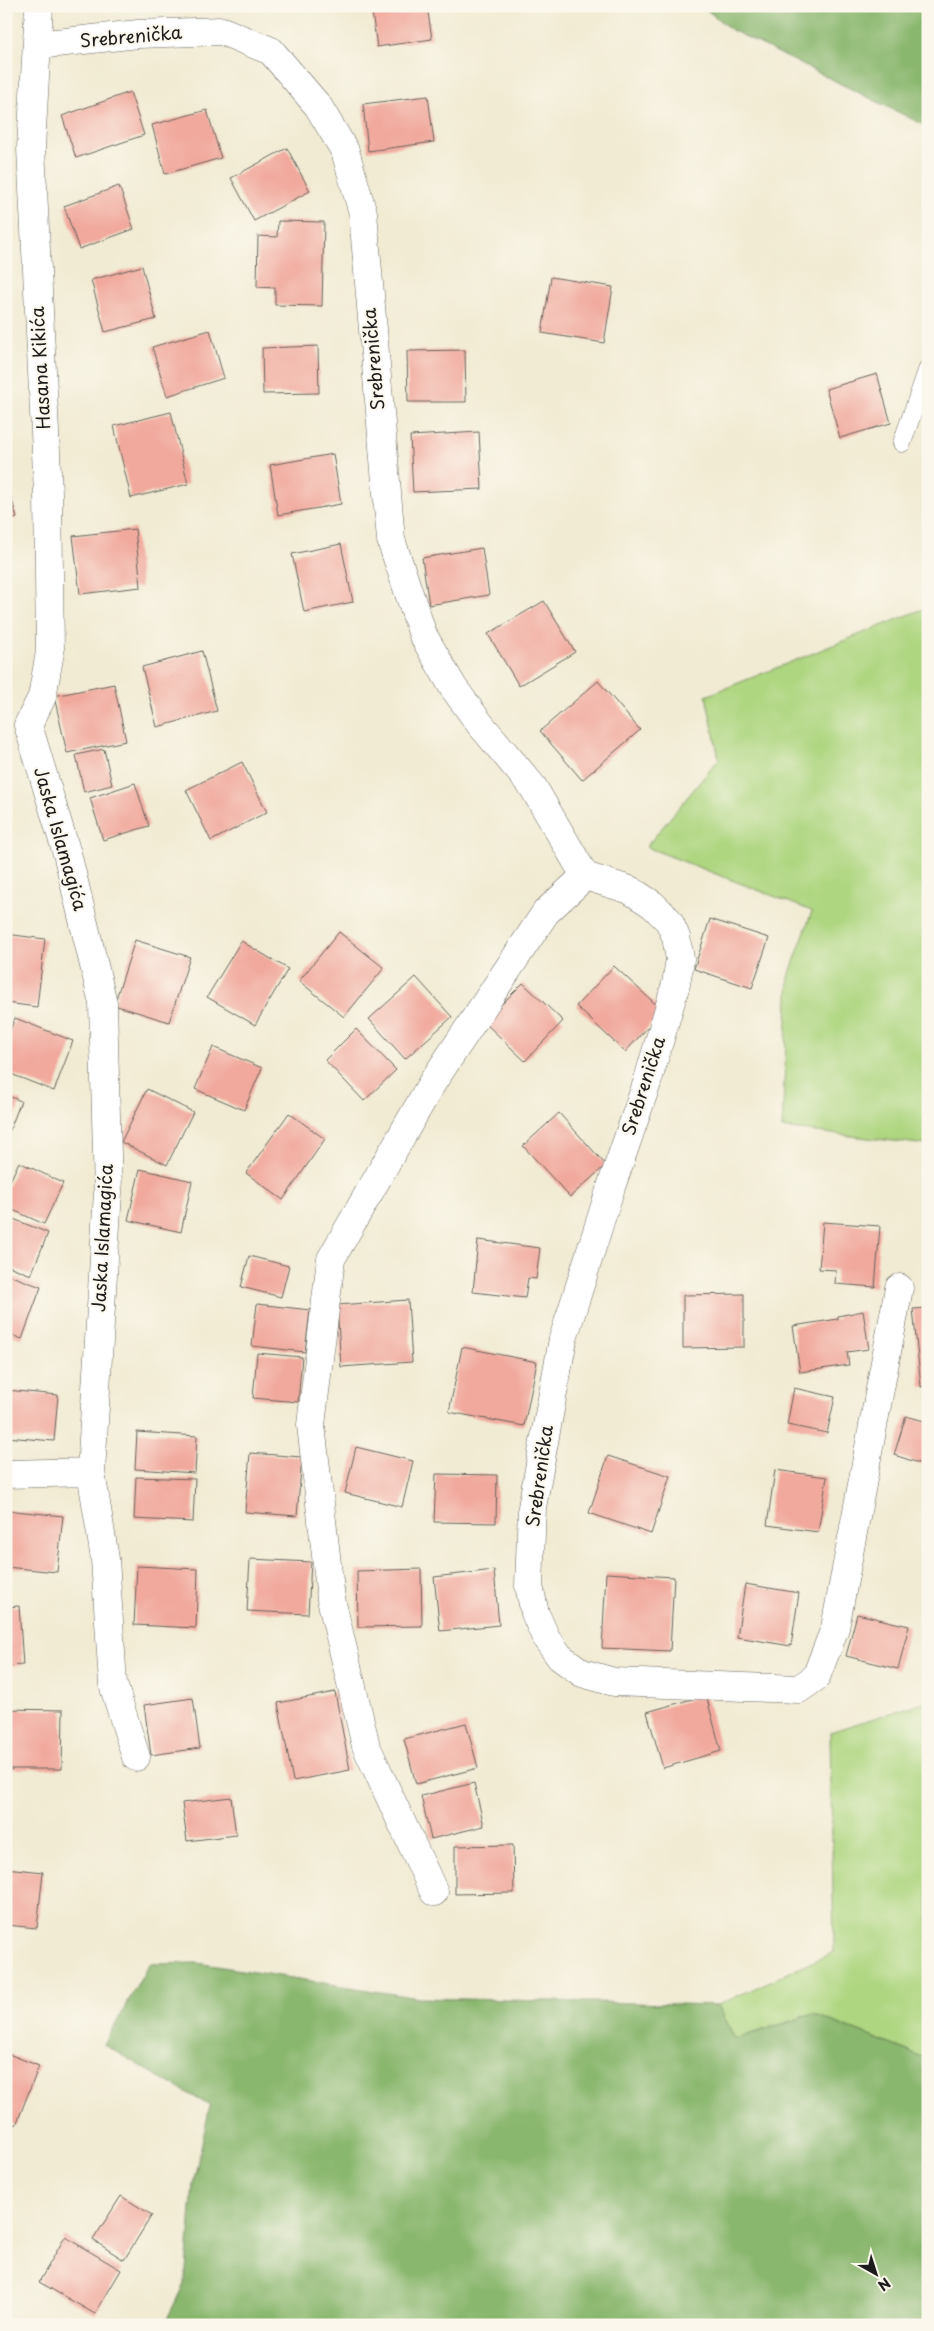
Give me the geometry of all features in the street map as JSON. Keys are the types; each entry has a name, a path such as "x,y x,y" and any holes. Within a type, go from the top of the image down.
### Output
{"street":[{"name":"Hasana Kikića","path":"17,724 42,697 50,652 48,493 31,148 39,6"},
{"name":"Srebrenička","path":"38,45 138,34 222,31 271,51 318,106 345,151 362,213 391,540 423,635 452,687 480,724 533,787 586,876 630,890 653,905 669,921 676,937 680,958 676,984 647,1083 611,1187 563,1339 532,1507 529,1586 535,1613 546,1638 560,1657 582,1673 614,1682 799,1689 816,1677 835,1628 899,1288"},
{"name":"Jaska Islamagića","path":"17,724 68,857 102,1003 108,1192 90,1472 104,1559 113,1684 136,1756"},
{"path":"434,1892 366,1746 331,1599 311,1425 331,1259 432,1083 546,912 586,876"},
{"path":"6,1474 90,1472"}],"lane":[{"path":"902,443 928,368"}],"green space":[{"path":"702,6 928,6 928,127 730,29"},
{"path":"928,607 928,1145 782,1128 789,976 812,911 646,847 719,759 706,696"},
{"path":"928,1701 928,2059 813,2014 735,2039 718,2005 834,1952 830,1732"},
{"path":"197,1963 419,1998 718,2005 735,2039 813,2014 928,2059 928,2325 164,2325 185,2282 193,2184 210,2106 104,2045 149,1964"}],"building":[{"path":"371,6 427,6 432,39 377,47"},
{"path":"130,92 144,135 76,158 62,116"},
{"path":"428,96 434,142 368,151 363,104"},
{"path":"207,110 221,158 165,174 152,125"},
{"path":"287,148 310,191 254,221 231,178"},
{"path":"119,186 134,229 79,249 64,206"},
{"path":"278,221 324,222 322,306 275,305 275,288 257,287 258,236 277,237"},
{"path":"142,266 156,319 105,332 91,280"},
{"path":"551,277 613,287 604,343 542,333"},
{"path":"210,330 224,378 167,396 152,347"},
{"path":"318,346 319,393 263,394 262,348"},
{"path":"465,350 466,402 408,402 407,351"},
{"path":"877,374 891,423 840,438 826,389"},
{"path":"171,412 188,484 131,498 114,426"},
{"path":"479,432 482,489 413,492 410,436"},
{"path":"333,454 341,504 278,515 270,465"},
{"path":"6,484 17,518 6,521"},
{"path":"135,529 141,587 80,594 73,536"},
{"path":"341,544 353,602 304,612 292,554"},
{"path":"482,548 489,595 429,605 422,558"},
{"path":"544,601 575,652 519,686 488,634"},
{"path":"202,651 217,711 157,727 142,667"},
{"path":"598,681 640,730 582,780 540,731"},
{"path":"114,684 126,741 67,753 54,696"},
{"path":"104,749 112,785 84,792 76,755"},
{"path":"242,762 267,812 211,841 186,790"},
{"path":"135,783 149,826 103,840 90,798"},
{"path":"6,802 12,829 6,830"},
{"path":"710,919 769,938 752,988 694,969"},
{"path":"339,932 384,968 344,1017 299,981"},
{"path":"6,934 45,939 37,1007 6,1003"},
{"path":"135,940 190,957 169,1022 114,1005"},
{"path":"241,941 288,969 255,1025 207,997"},
{"path":"614,966 663,1011 625,1052 576,1006"},
{"path":"416,977 452,1017 405,1059 369,1019"},
{"path":"523,983 563,1021 525,1061 484,1022"},
{"path":"15,1018 73,1041 54,1091 6,1072 6,1039"},
{"path":"356,1029 396,1070 364,1101 325,1060"},
{"path":"213,1047 262,1068 244,1110 195,1089"},
{"path":"147,1089 193,1112 167,1165 121,1142"},
{"path":"6,1095 21,1101 6,1140"},
{"path":"289,1113 325,1139 283,1200 246,1173"},
{"path":"559,1113 606,1165 570,1197 523,1146"},
{"path":"19,1162 63,1183 44,1224 6,1207 6,1190"},
{"path":"140,1169 192,1181 181,1232 128,1220"},
{"path":"6,1216 48,1233 31,1275 6,1265"},
{"path":"823,1222 880,1226 875,1287 835,1284 836,1270 819,1269"},
{"path":"478,1240 540,1248 536,1279 528,1278 525,1298 473,1292"},
{"path":"249,1256 289,1266 281,1297 241,1287"},
{"path":"6,1274 41,1287 22,1339 6,1333"},
{"path":"744,1294 744,1347 683,1348 683,1295"},
{"path":"408,1300 412,1362 341,1367 337,1305"},
{"path":"257,1304 310,1310 305,1352 252,1346"},
{"path":"928,1308 928,1386 921,1387 913,1309"},
{"path":"863,1311 869,1349 847,1352 849,1365 800,1372 793,1326 838,1319 838,1316"},
{"path":"462,1347 537,1362 524,1426 449,1412"},
{"path":"257,1353 302,1357 298,1402 253,1398"},
{"path":"794,1388 835,1397 827,1433 787,1425"},
{"path":"6,1390 58,1395 54,1441 6,1437"},
{"path":"906,1416 928,1422 928,1466 894,1455"},
{"path":"137,1432 197,1436 195,1473 135,1469"},
{"path":"356,1447 413,1461 402,1507 345,1493"},
{"path":"250,1453 302,1457 297,1516 245,1512"},
{"path":"608,1456 670,1476 651,1534 589,1513"},
{"path":"775,1470 827,1477 818,1532 767,1525"},
{"path":"436,1474 497,1475 496,1523 434,1522"},
{"path":"136,1477 195,1479 193,1522 134,1519"},
{"path":"6,1510 63,1516 57,1572 6,1567"},
{"path":"250,1559 311,1562 308,1614 247,1611"},
{"path":"137,1566 198,1569 196,1628 134,1625"},
{"path":"421,1569 422,1626 358,1627 357,1571"},
{"path":"494,1570 499,1625 440,1631 434,1577"},
{"path":"606,1573 674,1577 670,1651 602,1648"},
{"path":"745,1584 799,1593 791,1646 737,1637"},
{"path":"19,1606 23,1665 6,1666 6,1607"},
{"path":"857,1614 909,1626 898,1669 846,1656"},
{"path":"335,1692 350,1770 293,1781 278,1703"},
{"path":"706,1695 721,1751 663,1768 647,1712"},
{"path":"193,1698 200,1748 151,1755 144,1705"},
{"path":"6,1709 63,1710 62,1769 6,1769"},
{"path":"466,1723 478,1768 416,1784 404,1739"},
{"path":"474,1783 484,1826 431,1839 421,1796"},
{"path":"231,1797 236,1835 187,1841 182,1803"},
{"path":"513,1845 514,1893 455,1894 455,1846"},
{"path":"6,1868 43,1872 37,1928 6,1925"},
{"path":"6,2053 39,2066 16,2125 6,2122"},
{"path":"121,2196 152,2215 124,2260 93,2240"},
{"path":"65,2237 121,2270 95,2314 39,2282"}]}
